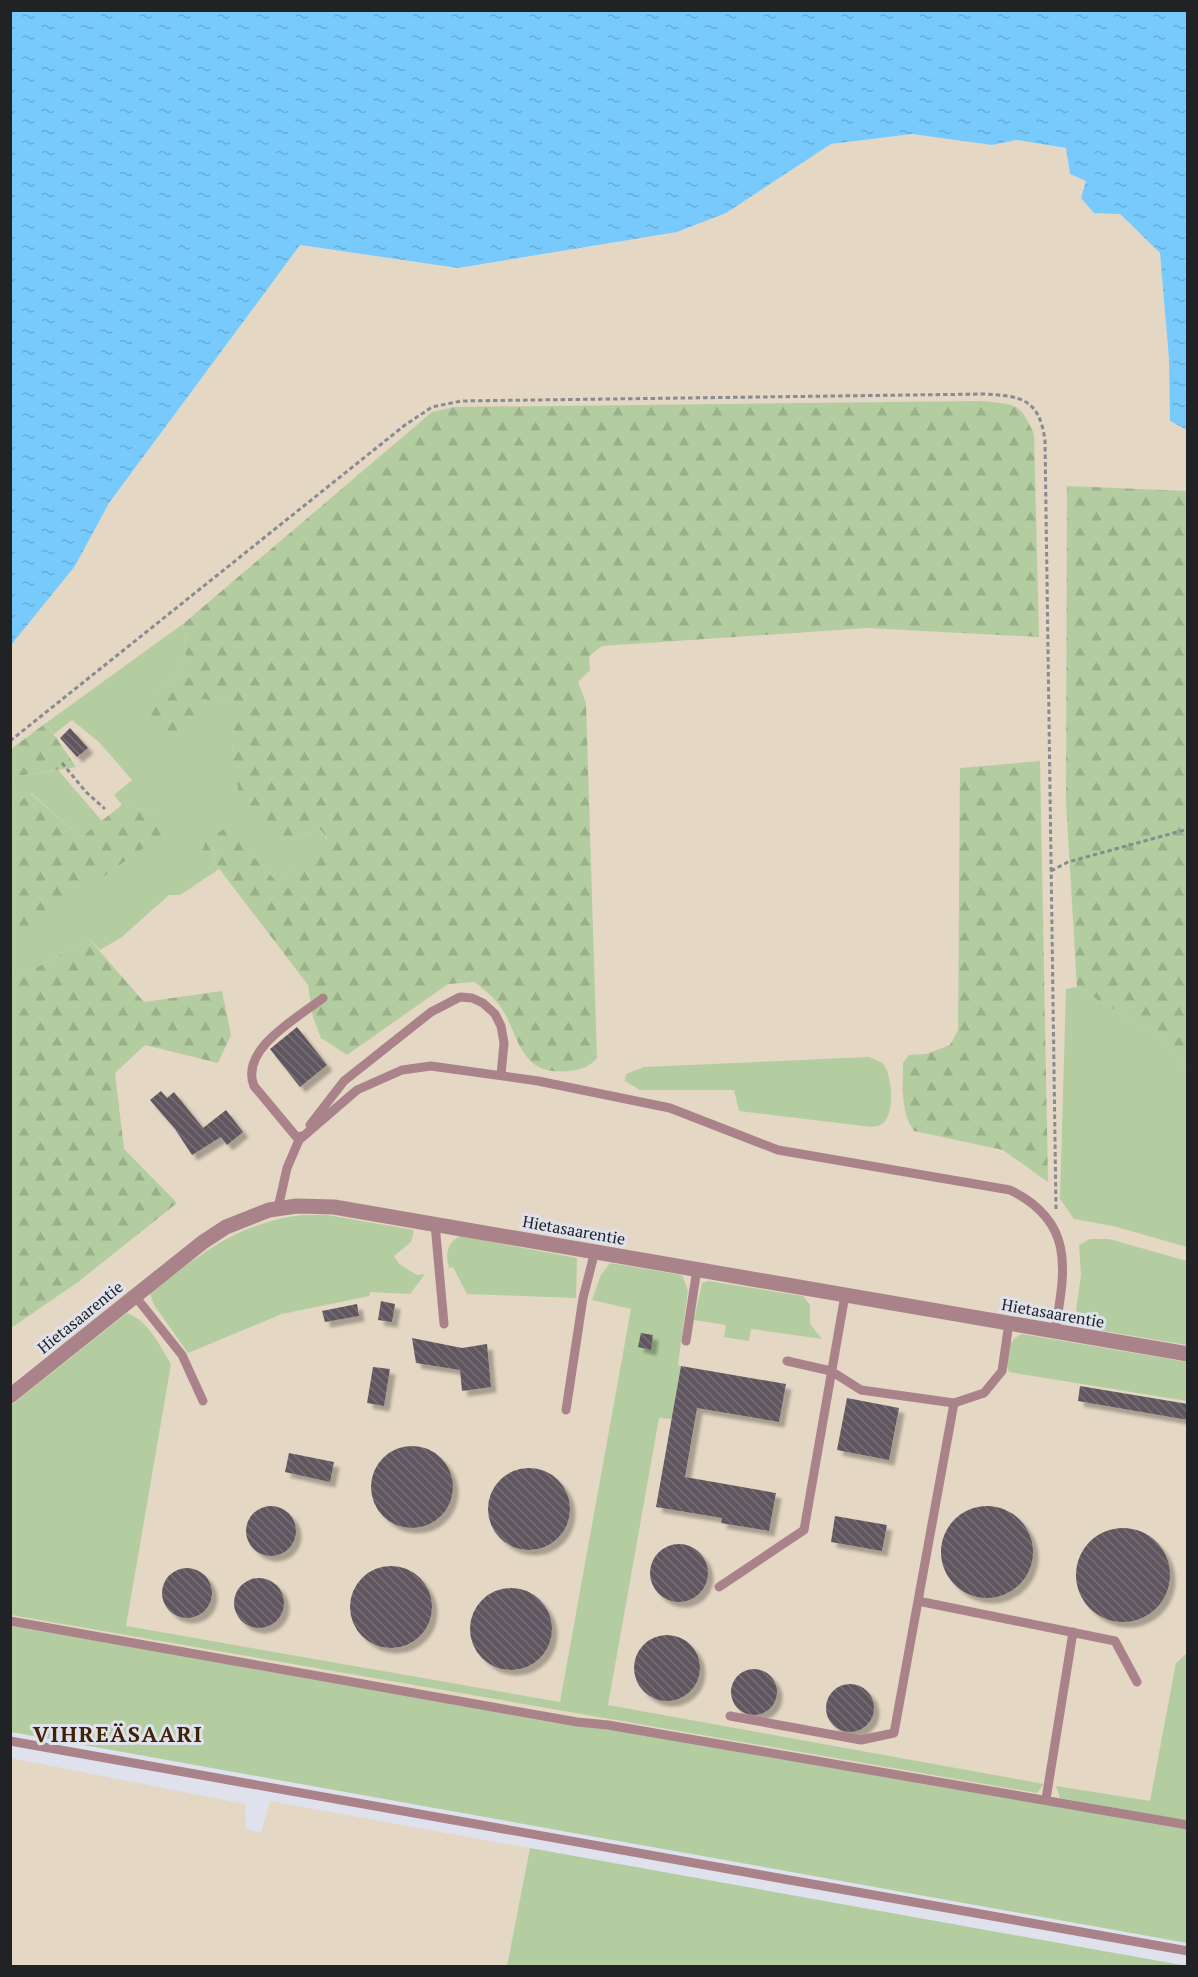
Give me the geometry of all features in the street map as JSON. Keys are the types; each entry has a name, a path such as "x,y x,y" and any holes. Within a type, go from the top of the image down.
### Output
{"street":[{"name":"Hietasaarentie","path":"10,1396 218,1232 251,1215 278,1208 325,1206 1188,1354"}],"lane":[{"path":"278,1208 287,1167 299,1140 344,1081 388,1044 448,1001 460,997 472,998 495,1014 501,1026 504,1043 501,1075"},
{"path":"299,1140 254,1086 250,1076 254,1060 269,1039 323,998"},
{"path":"299,1140 357,1090 402,1070 431,1066 501,1075 670,1108 778,1150 1010,1190 1031,1200 1057,1233 1064,1262 1055,1331"},
{"path":"435,1224 444,1324"},
{"path":"566,1410 583,1298 595,1251"},
{"path":"686,1341 697,1269"},
{"path":"719,1587 804,1530 845,1295"},
{"path":"135,1296 182,1355 203,1401"},
{"path":"787,1361 831,1371 861,1390 954,1403 984,1393 1002,1371 1009,1323"},
{"path":"730,1716 861,1740 894,1733 954,1403"},
{"path":"918,1601 1115,1641 1137,1682"},
{"path":"10,1621 576,1722 608,1725 1188,1825"},
{"path":"1046,1799 1073,1632"},
{"path":"10,1741 1188,1951"}],"path":[{"path":"10,741 405,425 432,407 473,401 1010,395 1020,398 1037,411 1042,419 1045,441 1057,1233"},
{"path":"62,763 86,792 105,809"},
{"path":"1051,871 1068,862 1188,829"}],"shaded area":[{"path":"912,134 992,145 1017,140 1066,148 1070,174 1086,181 1160,253 1169,359 1170,421 1187,430 1187,1854 11,1659 10,645 75,566 109,503 300,245 458,268 677,232 726,213 831,144"},
{"path":"11,1758 245,1804 246,1829 261,1833 270,1801 530,1848 507,1966 11,1966"}],"green space":[{"path":"983,401 1016,407 1034,434 1039,637 867,628 602,646 589,656 590,670 578,682 586,703 597,1058 588,1066 573,1071 551,1071 538,1067 522,1049 496,1001 475,982 448,984 347,1055 321,1038 313,1017 308,985 214,862 217,850 202,852 206,840 229,826 249,832 249,852 276,881 327,838 320,829 287,841 272,837 241,806 232,753 235,705 202,699 190,729 146,740 152,696 178,673 185,657 183,624 432,412 454,407"},
{"path":"1067,486 1187,491 1187,1070 1163,1040 1077,987 1066,802"},
{"path":"183,624 186,648 182,666 171,681 152,696 202,699 236,705 232,753 287,841 320,829 327,839 276,881 249,852 249,832 203,852 217,850 214,862 219,869 180,895 169,895 122,937 100,950 89,939 23,975 11,970 11,941 157,814 122,805 114,795 132,780 100,743 72,720 54,734 46,723"},
{"path":"46,723 76,767 11,777 11,749"},
{"path":"1040,761 1048,1182 1003,1150 914,1131 906,1115 903,1090 903,1063 909,1055 926,1054 950,1045 958,1030 960,768"},
{"path":"58,770 102,821 81,837 31,793 11,808 11,777"},
{"path":"30,793 81,837 122,805 157,814 161,836 12,941 11,944 11,808"},
{"path":"89,939 144,1002 222,991 231,1035 218,1063 145,1045 115,1073 124,1149 177,1203 78,1282 11,1328 11,970 23,975"},
{"path":"1077,987 1163,1040 1187,1070 1187,1247 1113,1226 1074,1219 1060,1199 1066,989"},
{"path":"869,1057 882,1063 885,1067 891,1089 891,1106 887,1118 881,1125 872,1127 739,1111 734,1090 640,1090 625,1081 626,1074 644,1067"},
{"path":"302,1215 327,1215 414,1230 411,1242 394,1256 399,1264 417,1275 425,1274 410,1294 371,1292 369,1296 282,1314 188,1353 154,1305 150,1293 203,1254 238,1233 278,1219"},
{"path":"460,1236 577,1258 576,1298 467,1294 453,1267 449,1268 447,1258 452,1242"},
{"path":"1090,1239 1109,1239 1187,1261 1187,1345 1092,1329 1076,1310 1081,1275 1079,1245"},
{"path":"610,1263 682,1275 688,1290 678,1365 681,1366 672,1419 659,1418 608,1705 1044,1784 1037,1793 11,1615 10,1406 127,1313 147,1328 171,1364 126,1626 560,1702 631,1309 592,1300 601,1275"},
{"path":"708,1281 803,1296 810,1305 810,1324 822,1339 751,1329 749,1341 724,1337 726,1325 694,1320 702,1283"},
{"path":"1022,1334 1187,1362 1187,1401 1009,1372 1008,1350 1013,1340"},
{"path":"10,1626 1187,1827 1187,1943 11,1732"},
{"path":"1187,1653 1187,1821 1060,1798 1056,1786 1150,1801 1176,1663"},
{"path":"530,1848 1187,1966 507,1966"}],"water":[{"path":"11,10 1187,11 1187,430 1170,421 1169,359 1160,253 1120,214 1094,213 1081,198 1086,181 1070,174 1066,148 1017,140 992,145 912,134 831,144 726,213 677,232 458,268 300,245 109,503 75,566 11,645"}],"building":[{"path":"70,728 88,748 77,757 60,738"},
{"path":"297,1027 327,1065 300,1087 270,1049"},
{"path":"161,1091 167,1098 174,1092 203,1128 226,1110 243,1132 227,1145 221,1137 192,1155 175,1129 150,1100"},
{"path":"381,1301 395,1304 392,1322 378,1320"},
{"path":"357,1304 359,1316 325,1322 322,1311"},
{"path":"641,1333 653,1335 651,1350 638,1347"},
{"path":"412,1338 462,1348 487,1344 491,1387 462,1391 460,1370 416,1363"},
{"path":"681,1366 786,1384 779,1422 697,1408 685,1477 776,1493 769,1531 721,1523 722,1518 656,1507"},
{"path":"373,1367 390,1369 384,1406 367,1403"},
{"path":"1080,1386 1188,1404 1188,1420 1078,1401"},
{"path":"847,1398 899,1408 889,1460 837,1450"},
{"path":"412,1446 428,1449 441,1458 450,1471 453,1487 450,1503 441,1516 428,1525 412,1528 396,1525 383,1516 374,1503 371,1487 374,1471 383,1458 396,1449"},
{"path":"289,1453 334,1462 330,1482 285,1472"},
{"path":"529,1468 545,1471 558,1480 567,1493 570,1509 567,1525 558,1538 545,1547 529,1550 513,1547 500,1538 491,1525 488,1509 491,1493 500,1480 513,1471"},
{"path":"266,1506 276,1506 289,1513 296,1526 296,1536 289,1549 276,1556 266,1556 257,1552 250,1545 246,1536 246,1526 250,1517 257,1510"},
{"path":"987,1506 1005,1510 1019,1520 1029,1534 1033,1552 1029,1570 1019,1584 1005,1594 987,1598 969,1594 955,1584 945,1570 941,1552 945,1534 955,1520 969,1510"},
{"path":"835,1516 887,1525 882,1551 831,1542"},
{"path":"1123,1528 1141,1532 1156,1542 1166,1557 1170,1575 1166,1593 1156,1608 1141,1618 1123,1622 1105,1618 1090,1608 1080,1593 1076,1575 1080,1557 1090,1542 1105,1532"},
{"path":"679,1544 690,1546 703,1557 708,1573 706,1584 695,1597 679,1602 668,1600 655,1589 650,1573 652,1562 663,1549"},
{"path":"391,1566 407,1569 420,1578 429,1591 432,1607 429,1623 420,1636 407,1645 391,1648 375,1645 362,1636 353,1623 350,1607 353,1591 362,1578 375,1569"},
{"path":"182,1568 192,1568 205,1575 212,1588 212,1598 205,1611 192,1618 182,1618 173,1614 166,1607 162,1598 162,1588 166,1579 173,1572"},
{"path":"254,1578 264,1578 277,1585 284,1598 284,1608 277,1621 264,1628 254,1628 245,1624 238,1617 234,1608 234,1598 238,1589 245,1582"},
{"path":"511,1588 527,1591 540,1600 549,1613 552,1629 549,1645 540,1658 527,1667 511,1670 495,1667 482,1658 473,1645 470,1629 473,1613 482,1600 495,1591"},
{"path":"667,1635 679,1638 690,1645 697,1656 700,1668 697,1680 690,1691 679,1698 667,1701 655,1698 644,1691 637,1680 634,1668 637,1656 644,1645 655,1638"},
{"path":"754,1669 770,1676 777,1692 770,1708 754,1715 738,1708 731,1692 738,1676"},
{"path":"845,1684 855,1684 867,1691 874,1703 874,1713 867,1725 855,1732 845,1732 830,1721 826,1713 826,1703 837,1688"}],"district":[{"name":"VIHREÄSAARI","path":"118,1734"}]}
